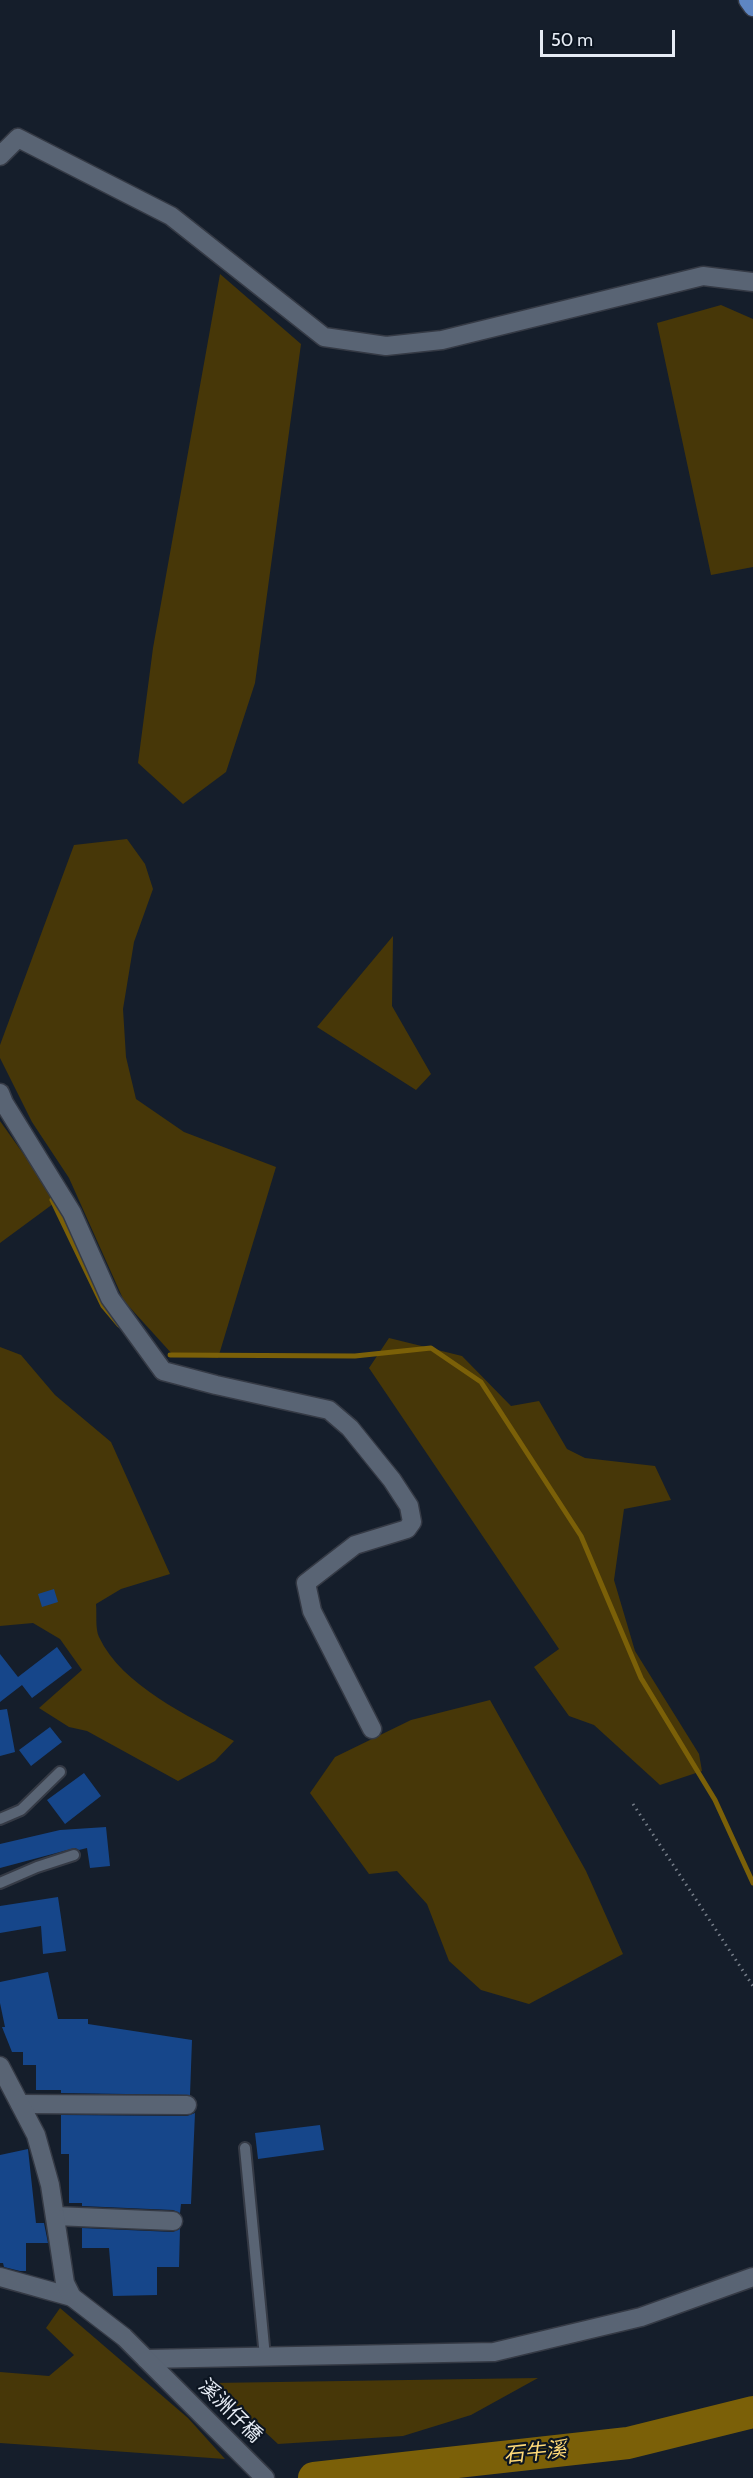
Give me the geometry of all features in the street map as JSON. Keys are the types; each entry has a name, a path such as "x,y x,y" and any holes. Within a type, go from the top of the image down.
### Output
{"main road":[{"path":"748,0 753,8"}],"street":[{"path":"0,156 18,138 171,216 324,337 386,346 442,340 703,276 753,282"},
{"path":"0,1093 72,1212 110,1298 163,1371 329,1410 350,1428 392,1480 409,1506 412,1522 407,1529 355,1545 306,1583 312,1611 372,1729"},
{"path":"0,2066 36,2135 50,2185 65,2283 72,2297"},
{"path":"20,2104 187,2105"},
{"path":"55,2216 173,2221"},
{"path":"0,2277 72,2297"},
{"path":"146,2359 494,2352 641,2317 753,2277"},
{"name":"溪洲仔橋","path":"72,2297 124,2337 265,2478"}],"lane":[{"path":"0,1819 21,1810 60,1772"},
{"path":"0,1883 37,1867 74,1855"},
{"path":"245,2148 265,2357"}],"path":[{"path":"633,1804 753,1986"}],"shaded area":[{"path":"220,274 301,344 255,683 226,772 183,804 138,763 153,648"},
{"path":"721,305 753,319 753,567 711,575 657,323"},
{"path":"127,839 145,864 153,889 134,942 123,1009 126,1057 136,1099 184,1132 276,1167 218,1358 173,1355 124,1301 69,1178 32,1122 0,1058 0,1045 74,845"},
{"path":"393,936 392,1006 431,1074 416,1090 317,1027"},
{"path":"0,1121 57,1201 0,1243"},
{"path":"389,1338 462,1356 511,1406 539,1401 567,1449 585,1458 655,1466 671,1500 624,1509 614,1580 635,1651 699,1754 702,1771 660,1785 594,1725 569,1716 534,1667 559,1649 369,1368"},
{"path":"0,1347 21,1355 55,1395 111,1442 170,1574 121,1589 96,1604 96,1621 99,1637 110,1655 140,1685 178,1710 234,1741 215,1761 178,1781 87,1731 69,1727 39,1708 82,1670 60,1639 33,1623 0,1626"},
{"path":"490,1700 586,1871 623,1954 529,2004 481,1990 449,1961 427,1904 397,1871 369,1874 310,1793 335,1757 411,1720"},
{"path":"60,2308 188,2418 225,2459 0,2443 0,2372 49,2376 74,2355 46,2328"},
{"path":"538,2378 471,2415 403,2436 278,2444 212,2383"}],"building":[{"path":"54,1589 58,1602 42,1607 38,1594"},
{"path":"57,1647 72,1668 32,1698 22,1685 0,1702 0,1654 18,1677"},
{"path":"7,1709 15,1752 0,1756 0,1710"},
{"path":"50,1727 62,1742 31,1766 19,1750"},
{"path":"84,1773 101,1796 65,1824 47,1800"},
{"path":"106,1827 110,1866 90,1868 87,1848 79,1850 75,1848 0,1868 0,1844 60,1830"},
{"path":"58,1897 66,1951 43,1954 41,1926 0,1933 0,1906"},
{"path":"48,1972 58,2019 88,2019 88,2024 192,2040 190,2095 61,2093 61,2090 36,2090 36,2065 23,2065 23,2052 12,2052 2,2027 5,2027 0,2003 0,1982"},
{"path":"195,2113 191,2204 181,2204 180,2213 173,2210 82,2206 82,2203 69,2203 69,2154 61,2154 61,2115 187,2116"},
{"path":"320,2125 324,2150 258,2159 255,2133"},
{"path":"28,2149 36,2223 44,2223 48,2243 26,2243 26,2271 20,2271 4,2267 3,2263 0,2263 0,2155"},
{"path":"82,2228 173,2232 180,2229 179,2267 157,2267 157,2295 113,2296 109,2248 82,2248"}],"waterway":[{"path":"52,1200 103,1306 119,1325"},
{"path":"170,1355 355,1356 431,1348 481,1382 581,1536 641,1678 715,1800 753,1883"},
{"name":"石牛溪","path":"314,2478 628,2443 753,2412"}]}
